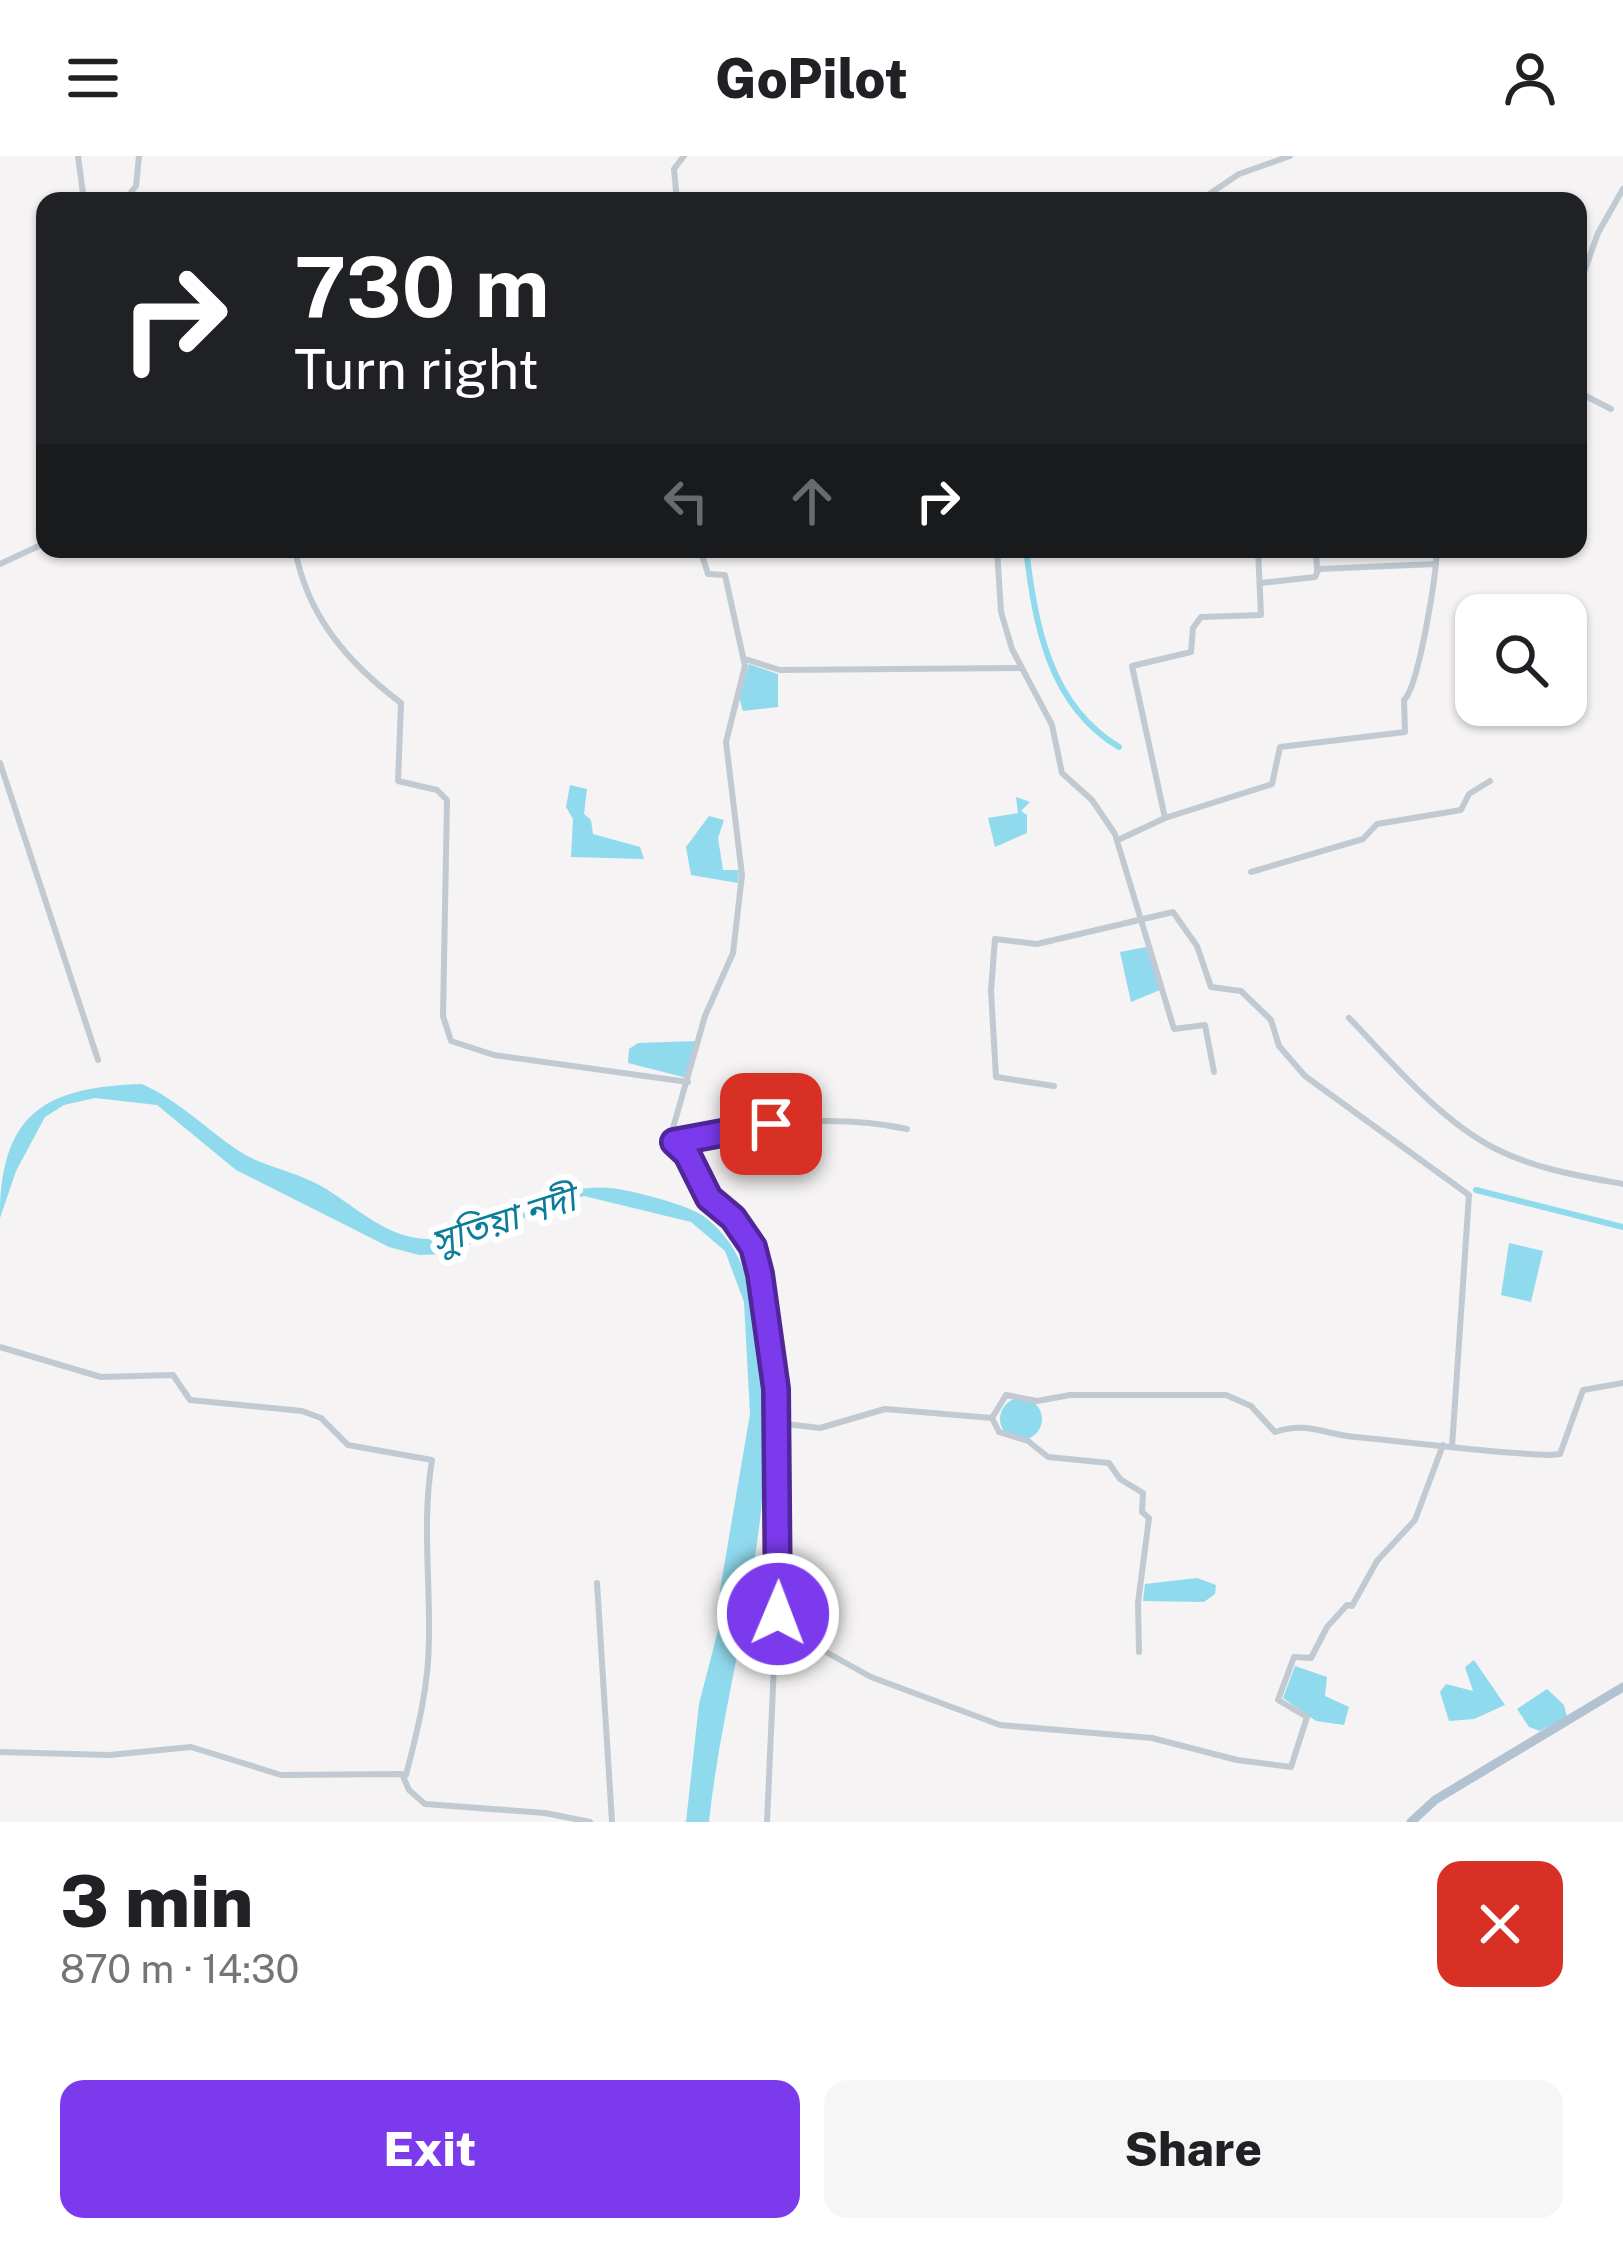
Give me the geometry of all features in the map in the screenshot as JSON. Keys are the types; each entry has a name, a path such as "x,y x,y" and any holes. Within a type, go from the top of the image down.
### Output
{"main road":[{"path":"1411,1822 1436,1801 1623,1687"}],"street":[{"path":"78,156 83,192"},
{"path":"131,192 139,156"},
{"path":"676,192 674,169 684,156"},
{"path":"1212,192 1239,174 1290,156"},
{"path":"1587,264 1623,189"},
{"path":"1587,397 1611,409"},
{"path":"0,564 36,547"},
{"path":"297,558 300,578 336,646 401,704 398,781 436,790 447,800 443,1016 451,1040 494,1055 688,1082"},
{"path":"674,1142 706,1016 734,953 742,875 727,728 743,658 724,575 708,574 703,558"},
{"path":"998,558 1001,612 1021,668 1052,725 1062,773 1096,805 1116,840 1174,1029 1205,1025 1214,1072"},
{"path":"1165,818 1132,666 1191,652 1193,628 1201,617 1261,615 1259,558"},
{"path":"1261,583 1315,578 1316,558"},
{"path":"1116,840 1165,818 1272,784 1280,747 1405,732 1404,700 1413,691 1421,660 1436,558"},
{"path":"1317,570 1436,564"},
{"path":"743,658 780,670 1021,668"},
{"path":"0,763 98,1060"},
{"path":"1251,872 1363,839 1377,824 1461,810 1468,794 1490,781"},
{"path":"778,1639 817,1647 871,1677 1000,1725 1151,1738 1291,1768 1306,1718 1278,1700 1294,1657 1311,1658 1327,1627 1347,1605 1352,1606 1377,1561 1415,1520 1448,1446 1469,1195 1305,1076 1279,1046 1270,1020 1241,991 1211,987 1197,946 1173,912 1037,944 995,939 991,992 996,1077 1054,1086"},
{"path":"1349,1018 1444,1112 1494,1148 1548,1169 1623,1184"},
{"path":"674,1142 771,1124 864,1121 908,1129"},
{"path":"674,1142 687,1154 709,1198 733,1218 753,1247 777,1424 778,1639 767,1822"},
{"path":"0,1347 101,1377 173,1375 190,1400 302,1411 321,1418 348,1444 432,1460 424,1505 430,1644 421,1730 406,1774 409,1790 425,1804 545,1813 590,1822"},
{"path":"992,1418 1006,1395 1037,1401 1070,1395 1226,1395 1251,1406 1275,1432 1309,1424 1332,1434 1559,1454 1583,1390 1623,1383"},
{"path":"777,1424 820,1428 885,1409 992,1418"},
{"path":"992,1418 999,1432 1028,1441 1048,1457 1109,1463 1120,1479 1142,1493 1142,1512 1149,1518 1138,1604 1139,1652"},
{"path":"598,1583 612,1822"},
{"path":"0,1752 110,1755 191,1747 222,1752 280,1775 406,1774"}],"water":[{"path":"749,664 778,674 778,707 743,711 739,698"},
{"path":"570,785 587,789 584,814 591,820 593,834 640,847 644,859 571,857 573,819 566,807"},
{"path":"1016,797 1030,802 1021,811 1027,815 1027,833 995,847 988,818 1018,813"},
{"path":"709,816 724,820 718,838 723,870 739,870 738,883 691,875 686,847"},
{"path":"1146,947 1160,990 1131,1002 1120,952"},
{"path":"696,1041 687,1078 628,1063 629,1049 638,1043"},
{"name":"সুতিয়া নদী","path":"142,1084 248,1156 311,1181 407,1236 464,1235 540,1201 596,1187 679,1205 699,1213 722,1233 742,1267 752,1305 765,1424 764,1481 709,1822 686,1822 699,1704 724,1607 720,1590 750,1414 744,1302 725,1251 691,1222 584,1196 543,1209 450,1254 419,1255 389,1247 236,1170 157,1105 95,1098 64,1105 45,1117 16,1171 0,1218 9,1153 19,1130 35,1113 79,1091"},
{"path":"1509,1243 1543,1251 1531,1302 1501,1295"},
{"path":"1021,1398 1036,1404 1042,1419 1036,1434 1021,1440 1006,1434 1000,1419 1006,1404"},
{"path":"1197,1578 1216,1585 1215,1594 1204,1602 1143,1601 1145,1584"},
{"path":"1474,1660 1505,1705 1474,1719 1449,1721 1440,1692 1446,1684 1473,1691 1465,1667"},
{"path":"1295,1666 1327,1677 1325,1696 1349,1707 1344,1725 1316,1721 1283,1698"},
{"path":"1547,1689 1564,1705 1567,1717 1540,1731 1529,1727 1517,1709"}],"waterway":[{"path":"1027,558 1041,633 1061,685 1076,709 1119,747"},
{"path":"1476,1190 1623,1227"}],"route":[{"path":"771,1124 674,1142 687,1154 709,1198 733,1218 753,1247 760,1274 776,1389 781,1507 778,1614"}]}
